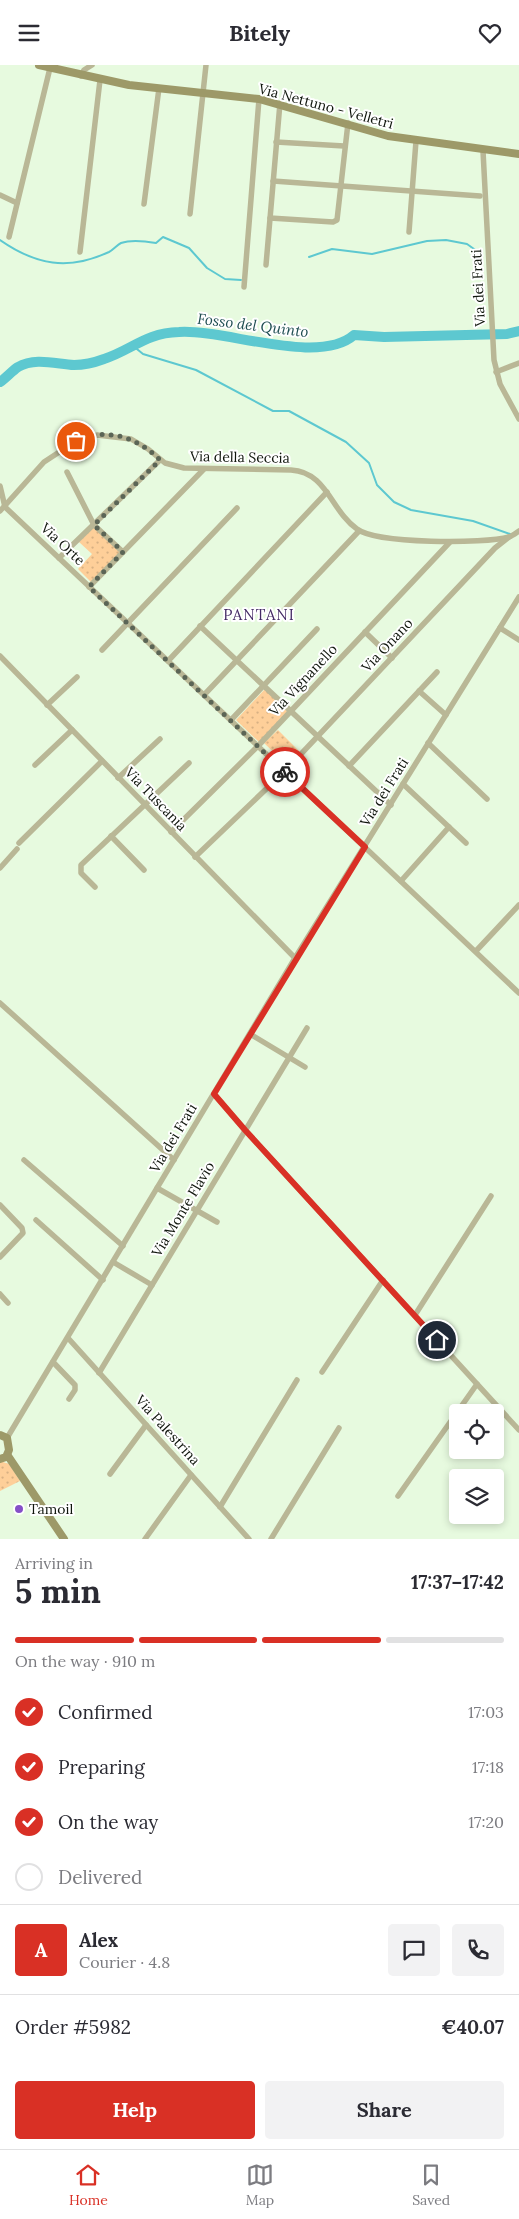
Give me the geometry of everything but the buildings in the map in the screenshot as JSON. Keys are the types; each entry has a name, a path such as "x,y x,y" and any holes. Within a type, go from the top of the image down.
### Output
{"main road":[{"name":"Via Nettuno - Velletri","path":"39,65 61,68 81,76 100,80 259,99 280,103 348,123 359,129 416,141 483,151 519,154"},
{"path":"4,1437 10,1449 4,1457 64,1539"}],"street":[{"path":"81,76 84,70 92,65"},
{"path":"190,214 205,93 206,65"},
{"path":"9,237 50,68"},
{"path":"80,252 100,80"},
{"path":"144,204 159,88"},
{"path":"244,287 259,99"},
{"path":"266,265 280,103"},
{"path":"270,218 336,221 339,216 344,146 348,123"},
{"path":"409,232 416,141"},
{"path":"276,142 344,146"},
{"name":"Via dei Frati","path":"483,151 492,330 496,372 519,419"},
{"path":"273,181 480,196"},
{"path":"0,195 17,203"},
{"path":"496,372 519,363"},
{"name":"Via della Seccia","path":"2,509 42,463 70,445 87,437 103,434 128,437 146,447 160,460 184,469 301,471 315,478 346,519 358,531"},
{"path":"60,558 160,460"},
{"path":"89,587 204,469"},
{"path":"67,472 94,525 123,552"},
{"path":"0,486 2,509"},
{"path":"168,661 327,492"},
{"path":"102,650 237,508"},
{"name":"Via Orte","path":"2,509 60,558 519,993"},
{"path":"204,695 358,531 372,535 450,542 509,537 519,531"},
{"name":"Via Onano","path":"196,857 285,771 495,548 509,537"},
{"name":"Via Vignanello","path":"170,832 258,745 450,542"},
{"name":"Via dei Frati","path":"4,1437 68,1338 295,958 519,597"},
{"path":"200,626 391,805"},
{"path":"500,628 519,640"},
{"path":"230,720 318,629"},
{"path":"365,632 392,658"},
{"name":"Via Tuscania","path":"0,656 295,958"},
{"path":"349,766 437,673"},
{"path":"47,705 77,677"},
{"path":"420,691 446,715"},
{"path":"35,765 72,730"},
{"path":"118,778 160,739"},
{"path":"428,743 487,799"},
{"path":"0,868 18,846 102,761"},
{"path":"95,887 82,874 80,868 112,835 189,763"},
{"path":"403,785 466,843"},
{"path":"401,881 450,827"},
{"path":"112,835 144,870"},
{"path":"476,951 519,905"},
{"path":"0,1003 174,1160"},
{"name":"Via Monte Flavio","path":"99,1373 307,1028"},
{"path":"250,1034 305,1067"},
{"path":"214,1094 519,1430"},
{"path":"24,1160 122,1246"},
{"path":"157,1188 216,1222"},
{"path":"415,1315 491,1196"},
{"path":"0,1205 22,1228 23,1233 0,1257"},
{"path":"36,1221 103,1280"},
{"path":"113,1262 152,1285"},
{"path":"322,1372 382,1280"},
{"path":"0,1294 8,1303"},
{"name":"Via Palestrina","path":"68,1338 249,1539"},
{"path":"53,1362 75,1385 69,1399"},
{"path":"220,1507 298,1380"},
{"path":"398,1495 477,1384"},
{"path":"110,1474 146,1425"},
{"path":"271,1539 339,1428"},
{"path":"146,1539 191,1475"}],"shaded area":[{"path":"94,526 121,551 91,582 78,569 92,554 79,542"},
{"path":"265,689 288,712 259,742 236,720"},
{"path":"278,730 301,753 288,766 264,743"},
{"path":"0,1461 9,1464 20,1481 0,1491"}],"waterway":[{"path":"0,240 39,260 66,263 94,258 109,252 125,242 156,243 163,237 189,248 207,268 225,279 241,280"},
{"path":"309,257 332,249 372,254 427,241 446,240 467,244 481,254"},
{"name":"Fosso del Quinto","path":"0,382 18,367 31,362 74,365 89,363 114,355 157,335 167,333 198,333 295,347 318,347 338,344 354,335 384,337 507,334 519,331"},
{"path":"132,345 143,354 196,370 273,411 289,411 346,442 369,463 377,485 394,502 411,510 473,521 510,534"}],"way so far":[{"path":"76,441 97,435 121,436 142,445 160,460 94,525 123,552 89,587 285,772"}],"place":[{"name":"Tamoil","path":"19,1509"}],"district":[{"name":"PANTANI","path":"259,614"}],"route":[{"path":"285,772 365,847 295,958 214,1094 437,1340"}]}
